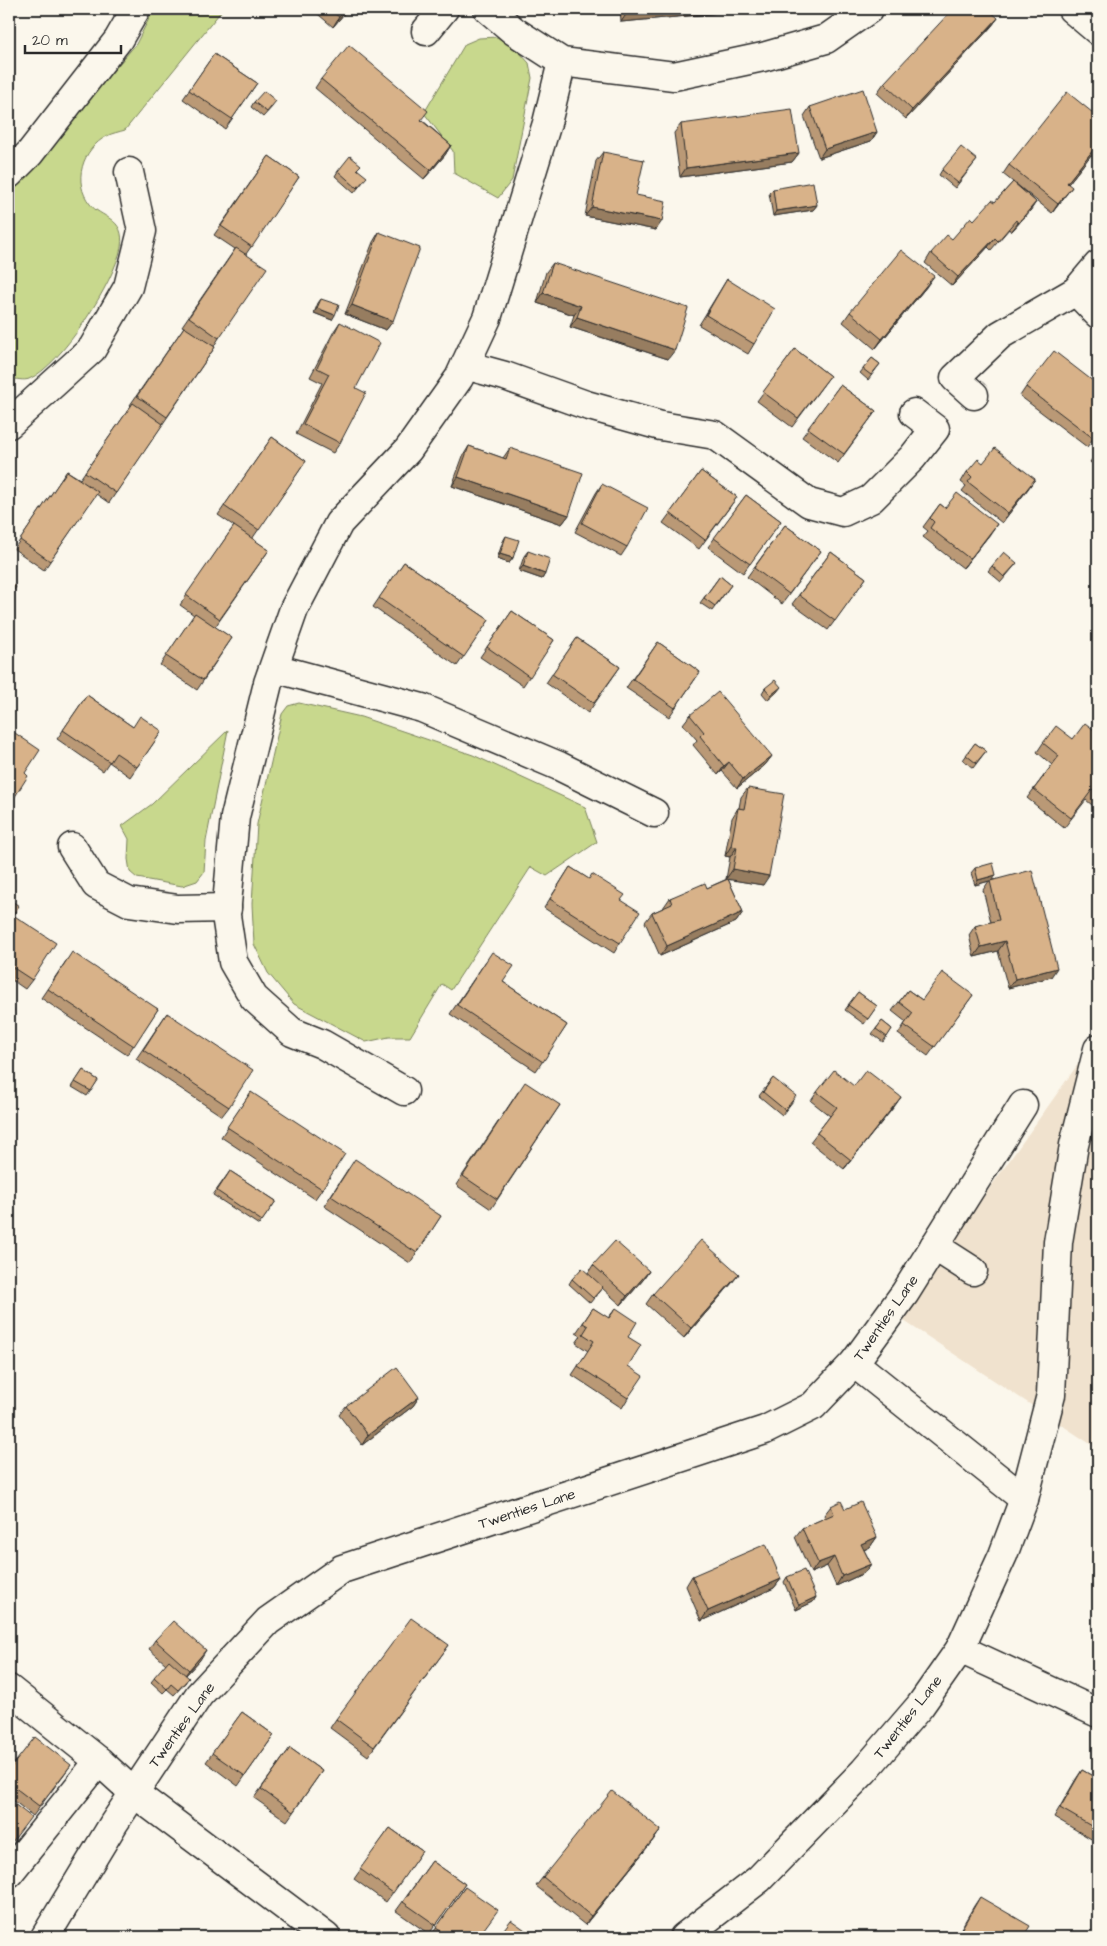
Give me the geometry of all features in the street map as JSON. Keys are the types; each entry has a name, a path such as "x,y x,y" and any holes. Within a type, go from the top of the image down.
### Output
{"street":[{"path":"9,174 30,153 118,40 136,9"},
{"path":"426,32 444,9"},
{"path":"488,9 514,31 562,62 674,76 763,57 826,39 868,9"},
{"path":"1072,9 1098,31"},
{"path":"404,1090 322,1044 292,1032 254,998 233,962 226,915 235,817 274,668 294,609 339,523 408,450 459,378 466,365 490,309 547,123 562,62"},
{"path":"11,418 92,349 128,287 142,231 129,172"},
{"path":"974,394 955,378 1000,335 1076,291 1098,265"},
{"path":"1076,291 1098,314"},
{"path":"466,365 505,376 596,408 661,426 714,435 809,503 843,512 871,499 912,458 935,428 914,414"},
{"path":"274,668 422,708 559,766 654,813"},
{"path":"72,846 96,885 129,902 178,909 226,908"},
{"name":"Twenties Lane","path":"684,1937 759,1879 864,1771 920,1706 960,1649 1003,1555 1024,1499 1051,1395 1058,1242 1074,1145 1098,1050"},
{"name":"Twenties Lane","path":"45,1937 134,1793 199,1695 268,1621 342,1569 766,1430 813,1406 854,1363 905,1293 1023,1105"},
{"path":"934,1246 973,1272"},
{"path":"854,1363 1024,1499"},
{"path":"960,1649 1098,1713"},
{"path":"9,1689 98,1761 134,1793 326,1937"},
{"path":"9,1873 98,1761"}],"shaded area":[{"path":"1098,1036 1098,1449 898,1317"}],"green space":[{"path":"154,9 223,9 125,130 109,135 98,142 86,157 82,167 82,186 85,195 94,209 116,224 120,230 122,237 117,262 109,280 85,321 56,358 42,371 29,379 10,378 9,194 136,44"},
{"path":"497,37 521,54 529,63 532,78 512,180 498,198 454,173 453,151 424,113 465,44 479,38"},
{"path":"299,703 361,717 473,755 585,807 597,842 547,876 531,867 451,990 442,984 410,1037 389,1037 366,1042 294,1004 268,973 254,944 252,904 257,824 282,714 288,706"},
{"path":"228,730 206,841 204,872 197,881 182,886 137,878 130,872 128,859 129,839 122,826 152,804"}],"building":[{"path":"329,9 347,9 339,17"},
{"path":"627,9 673,9 627,13"},
{"path":"960,9 988,9 998,18 912,110 884,83 952,10 956,13"},
{"path":"349,45 428,111 421,120 451,145 431,170 321,79"},
{"path":"214,54 257,83 232,119 189,90"},
{"path":"863,89 877,132 825,149 810,107"},
{"path":"264,91 276,101 267,112 254,102"},
{"path":"1067,92 1098,117 1098,146 1067,183 1072,187 1058,204 1009,165"},
{"path":"792,109 799,153 686,168 681,124"},
{"path":"961,147 977,160 958,183 942,170"},
{"path":"603,152 644,160 636,195 666,201 662,221 592,207"},
{"path":"269,156 299,177 252,247 221,226"},
{"path":"350,156 361,165 357,169 367,177 357,188 338,171"},
{"path":"813,182 817,205 776,211 773,189"},
{"path":"1013,182 1036,202 1018,223 1016,220 998,241 995,238 958,277 931,253 947,235 952,239 971,217 974,220 992,200 995,202"},
{"path":"379,232 420,248 393,321 352,305"},
{"path":"236,248 267,268 219,338 189,317"},
{"path":"901,250 934,276 882,339 850,312"},
{"path":"553,263 688,308 675,350 577,317 581,306 543,293"},
{"path":"727,279 775,309 754,344 706,315"},
{"path":"321,299 339,305 335,315 317,308"},
{"path":"340,322 380,343 356,388 366,393 340,443 303,424 329,374 317,368"},
{"path":"184,327 215,347 167,417 137,396"},
{"path":"795,349 830,376 798,418 763,392"},
{"path":"1054,351 1098,385 1098,431 1093,438 1026,387"},
{"path":"872,358 880,364 871,375 863,369"},
{"path":"840,385 876,411 844,454 808,428"},
{"path":"133,403 163,424 116,493 85,472"},
{"path":"272,437 306,461 259,530 224,506"},
{"path":"469,446 506,459 510,448 583,473 569,515 458,477"},
{"path":"995,448 1035,479 1008,513 968,482 972,477 967,472 978,459 983,463"},
{"path":"67,471 98,492 50,561 20,540"},
{"path":"701,471 737,497 705,540 670,513"},
{"path":"602,484 648,508 627,547 582,523"},
{"path":"957,493 997,524 970,559 930,528 934,522 930,518 940,504 945,508"},
{"path":"746,495 781,521 750,564 714,538"},
{"path":"785,525 821,551 789,594 754,568"},
{"path":"234,526 269,550 220,619 186,595"},
{"path":"506,536 519,540 513,558 500,554"},
{"path":"528,551 550,559 545,574 523,566"},
{"path":"831,552 866,578 835,621 799,595"},
{"path":"1004,552 1017,563 1004,577 992,566"},
{"path":"404,562 489,620 464,657 379,598"},
{"path":"720,576 731,585 715,606 704,598"},
{"path":"9,581 16,587 9,598"},
{"path":"512,611 554,640 530,677 487,647"},
{"path":"195,613 232,638 203,680 166,656"},
{"path":"577,638 620,667 594,703 552,674"},
{"path":"658,642 700,672 675,708 633,679"},
{"path":"775,680 781,687 771,695 765,688"},
{"path":"718,692 772,756 743,779 729,762 724,766 700,736 704,732 690,715"},
{"path":"87,695 133,727 140,716 162,731 137,767 116,753 110,762 63,730"},
{"path":"1085,723 1098,733 1098,795 1092,790 1071,818 1034,789 1059,756 1043,743 1056,726 1073,739"},
{"path":"9,729 40,750 25,773 28,776 9,806"},
{"path":"975,743 986,751 976,763 966,755"},
{"path":"748,788 784,794 769,876 733,869 737,847 731,846 738,808 744,809"},
{"path":"993,863 996,875 978,880 975,868"},
{"path":"570,867 589,879 592,874 625,895 621,900 640,912 620,943 550,899"},
{"path":"1032,870 1057,968 1015,979 1005,941 981,947 975,926 999,920 990,881"},
{"path":"728,879 743,912 667,946 652,913 672,904 670,898 705,883 707,888"},
{"path":"9,899 19,906 13,915 56,943 32,980 9,965"},
{"path":"72,952 158,1009 134,1046 48,989"},
{"path":"492,952 514,966 503,982 567,1025 543,1062 457,1005"},
{"path":"942,972 973,995 935,1047 904,1025 913,1013 899,1002 908,990 922,1000"},
{"path":"858,992 877,1006 868,1019 848,1005"},
{"path":"9,1007 14,1010 9,1018"},
{"path":"167,1013 253,1070 229,1107 143,1050"},
{"path":"882,1021 892,1029 887,1037 876,1029"},
{"path":"83,1070 98,1080 91,1091 75,1082"},
{"path":"834,1070 854,1086 866,1070 901,1097 851,1160 817,1133 837,1107 817,1092"},
{"path":"773,1078 796,1096 785,1110 763,1092"},
{"path":"525,1082 560,1105 497,1199 463,1176"},
{"path":"251,1092 345,1154 322,1189 227,1127"},
{"path":"355,1159 441,1216 417,1253 331,1196"},
{"path":"230,1171 276,1201 262,1221 217,1191"},
{"path":"701,1240 739,1274 691,1328 653,1294"},
{"path":"615,1241 649,1271 627,1296 593,1265"},
{"path":"582,1268 603,1287 593,1298 572,1279"},
{"path":"593,1308 609,1318 616,1308 637,1322 628,1337 641,1345 628,1366 643,1376 628,1398 578,1366 594,1341 583,1334 588,1326 583,1323"},
{"path":"397,1367 419,1397 368,1435 346,1406"},
{"path":"841,1501 845,1509 861,1502 877,1537 861,1544 871,1564 842,1576 834,1557 818,1563 802,1528 834,1514 831,1506"},
{"path":"766,1544 781,1579 708,1611 692,1576"},
{"path":"804,1570 816,1597 799,1605 787,1577"},
{"path":"411,1618 449,1645 374,1747 336,1719"},
{"path":"173,1621 206,1650 189,1670 155,1640"},
{"path":"169,1660 189,1678 178,1690 171,1684 167,1689 154,1677"},
{"path":"242,1712 274,1735 245,1776 212,1753"},
{"path":"35,1737 71,1765 39,1806 9,1783 9,1770"},
{"path":"290,1748 322,1771 293,1812 261,1789"},
{"path":"1082,1770 1098,1779 1098,1830 1060,1808"},
{"path":"612,1791 661,1830 591,1916 543,1877"},
{"path":"9,1800 31,1817 9,1846"},
{"path":"390,1828 422,1851 393,1893 360,1869"},
{"path":"432,1861 465,1884 436,1925 403,1902"},
{"path":"465,1887 498,1910 478,1937 450,1937 436,1928"},
{"path":"980,1897 1030,1926 1023,1937 962,1937 958,1935"},
{"path":"511,1920 535,1937 498,1937"}]}
